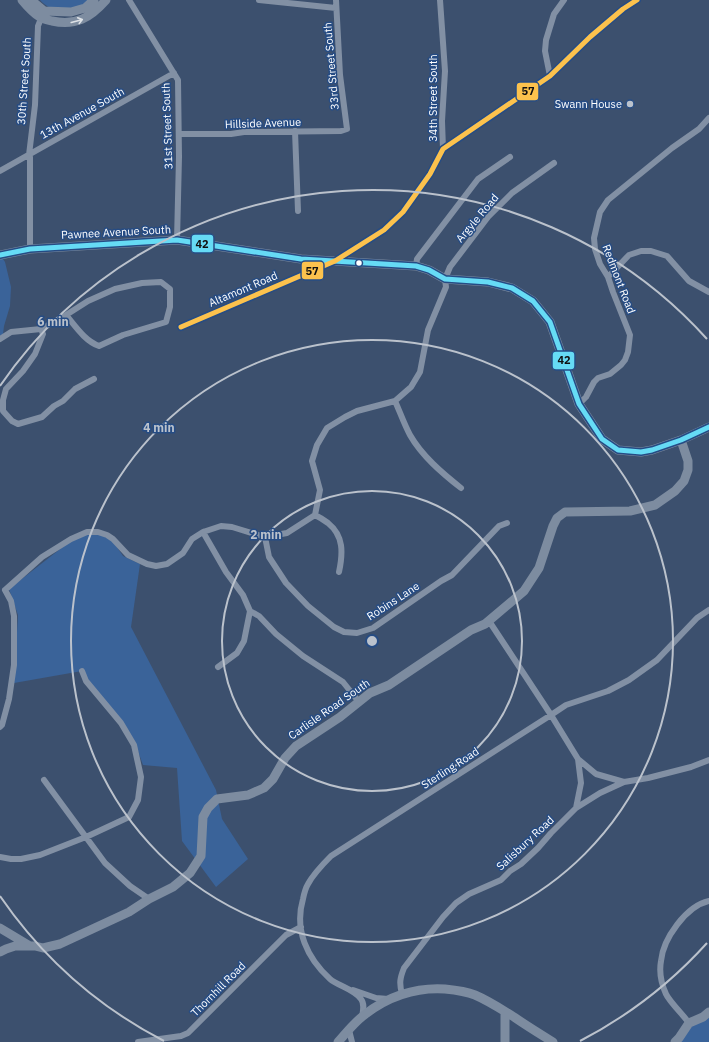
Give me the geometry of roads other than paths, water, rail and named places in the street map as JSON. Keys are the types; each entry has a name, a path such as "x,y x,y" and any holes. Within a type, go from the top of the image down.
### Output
{"street":[{"path":"22,0 57,22 68,23 82,20 95,12 106,0"},
{"path":"31,0 43,14"},
{"path":"43,14 71,12 85,8 94,0"},
{"name":"31st Street South","path":"129,0 178,80 179,158 177,240"},
{"path":"259,0 336,8"},
{"name":"33rd Street South","path":"336,0 340,75 347,129"},
{"name":"34th Street South","path":"440,0 445,71 442,121 443,148"},
{"path":"550,76 545,51 546,40 554,14 564,0"},
{"path":"443,148 550,76 590,37 623,9 637,0"},
{"name":"30th Street South","path":"30,249 29,155 34,105 38,26 43,14"},
{"name":"13th Avenue South","path":"0,171 174,73"},
{"name":"Redmont Road","path":"579,404 586,397 594,382 598,378 610,374 621,366 628,352 630,335 608,277 600,264 595,250 594,238 600,212 608,200 672,148 699,129 709,118"},
{"name":"Hillside Avenue","path":"179,134 341,131 347,129"},
{"path":"295,131 298,211"},
{"name":"Altamont Road","path":"181,327 335,261 384,230 403,212 430,174 443,148"},
{"path":"416,266 417,259 478,179 510,156"},
{"name":"Argyle Road","path":"395,401 411,387 420,372 428,330 446,287 445,279 450,267 488,217 512,193 554,163"},
{"name":"Pawnee Avenue South","path":"0,255 30,249 177,240 301,259 416,266 428,270 445,279"},
{"path":"608,277 629,256 641,251 651,251 667,256 689,281 709,292"},
{"path":"445,279 488,282 512,288 532,300 550,322 579,404 602,439 618,450 641,452 652,450 681,440 709,427"},
{"path":"0,339 11,332 42,331 66,315 88,301 115,289 142,283 161,282 170,289 170,307 166,322 123,335 99,346 91,343 66,315"},
{"path":"42,331 35,354 23,371 6,389 3,400 3,412 12,421 18,424 42,417 54,406 63,401 75,389 94,380"},
{"path":"0,727 2,725 9,699 14,665 14,616 11,601 3,589 42,557 71,539 87,532 98,532 113,539 128,555 147,564 156,566 167,564 183,553 192,539 203,532 221,526 232,527 265,537 287,533 314,515 320,490 312,461 317,445 327,428 357,411 395,401 410,435 420,449 444,474 461,488"},
{"name":"Carlisle Road South","path":"0,952 15,946 35,946 43,948 60,944 129,912 173,887 190,873 201,856 203,817 208,808 217,800 248,795 264,788 273,779 285,758 296,746 340,717 370,693 389,685 471,630 485,624 524,591 539,568 557,518 564,512 630,511 655,505 675,491 684,481 688,470 688,460 681,440"},
{"path":"314,515 327,522 336,531 341,544 342,556 340,572"},
{"name":"Robins Lane","path":"265,537 269,557 286,583 308,606 334,627 344,632 357,633 373,628 452,575 499,526 507,523"},
{"path":"203,532 226,572 243,595 250,611 244,640 237,653 218,666"},
{"name":"Sterling Road","path":"362,1017 364,1009 361,999 332,980 319,968 309,954 303,939 301,928 301,906 307,886 317,870 331,856 566,705 608,691 629,680 657,660 697,618 709,610"},
{"path":"250,611 259,616 276,634 303,656 343,682 359,702"},
{"path":"485,624 491,624 551,715 578,760 596,774 624,782"},
{"path":"0,857 21,860 40,855 86,837 129,817 138,800 141,777 134,745 121,723 86,681 82,671"},
{"path":"576,808 581,783 578,760"},
{"name":"Salisbury Road","path":"402,994 400,978 404,968 443,917 456,903 469,894 501,880 510,870 521,864 538,848 576,808 600,793 624,782 648,778 691,767 709,760"},
{"path":"44,780 105,862 130,886 149,900"},
{"path":"689,1022 666,996 660,978 661,960 665,945 676,926 686,915 703,903 709,901"},
{"path":"0,928 30,946"},
{"name":"Thornhill Road","path":"138,1042 181,1036 188,1033 286,934 301,928"},
{"name":"Sterling Road","path":"346,988 376,998 388,999"},
{"path":"338,1042 362,1017 388,999 418,990 437,989 474,994 496,1005 553,1042"},
{"path":"505,1012 505,1042"},
{"path":"675,1042 689,1022 702,1017 709,1012"},
{"path":"350,1030 352,1042"}],"place":[{"name":"Swann House","path":"630,104"}]}
